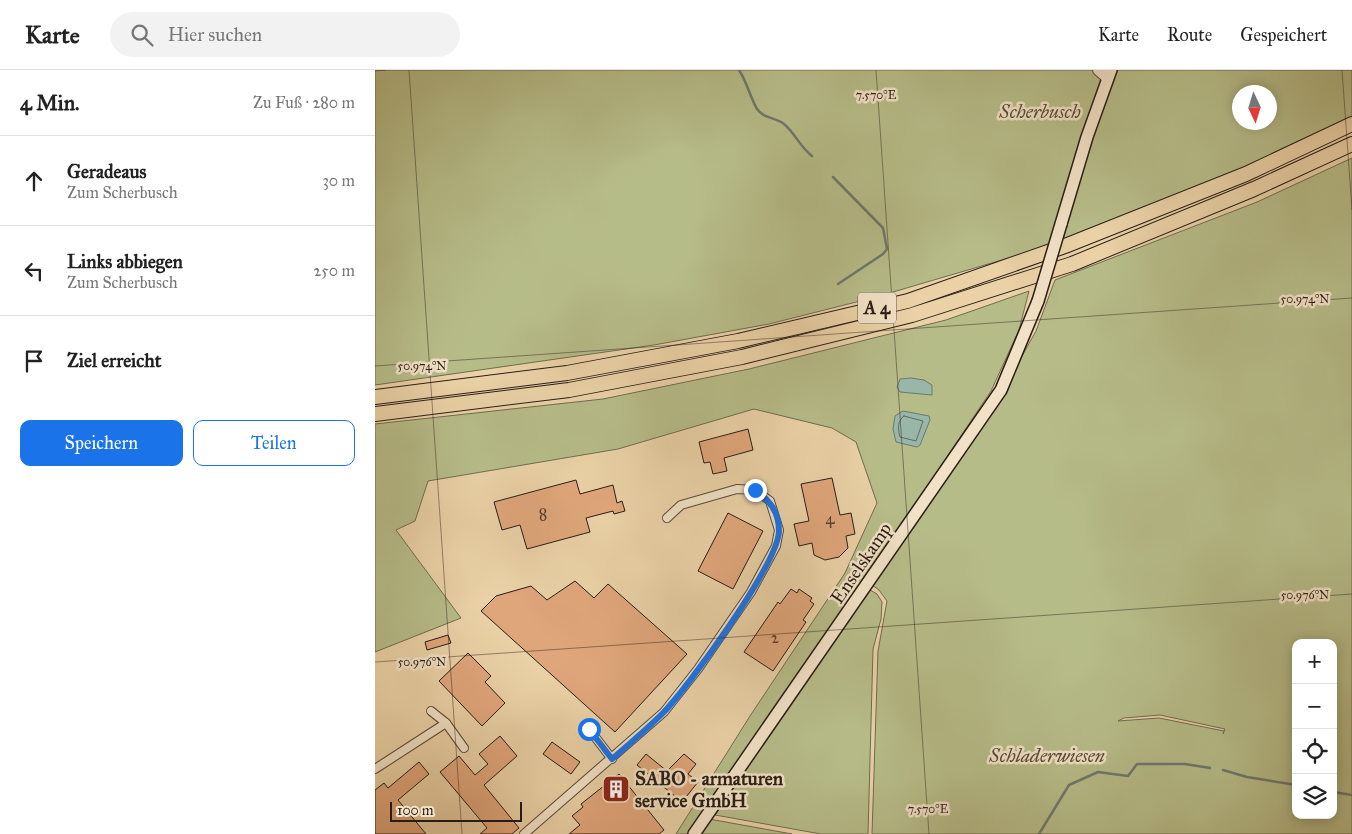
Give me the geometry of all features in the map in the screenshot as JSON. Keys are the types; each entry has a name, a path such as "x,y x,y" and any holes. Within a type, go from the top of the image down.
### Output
{"highway":[{"name":"A 4","path":"375,397 567,373 738,341 908,301 1065,246 1246,174 1352,124"},
{"name":"A 4","path":"375,414 579,388 742,357 912,315 1073,264 1254,189 1352,144"}],"main road":[{"name":"Enselskamp","path":"695,834 1001,390 1038,301 1109,74"}],"street":[{"path":"1098,70 1109,74"},
{"path":"525,834 663,712 698,669 751,592 776,546 779,530 770,501 755,490 737,489 681,505 667,518"},
{"path":"431,711 446,723 464,748"},
{"path":"375,769 446,723"},
{"path":"589,729 612,759"}],"green space":[{"name":"Scherbusch","path":"375,70 1352,70 1352,117 1245,168 1063,242 876,297 769,324 654,345 375,385"},
{"name":"Schladerwiesen","path":"1352,158 1352,834 872,834 878,651 887,601 879,590 872,585 1003,390 1036,331 1055,280 1257,202","holes":["1160,715 1225,729 1223,734 1224,731 1159,718 1118,721 1124,718"]},
{"path":"1029,291 1019,330 991,391 861,585 688,834 676,834 750,716 845,573 877,503 856,442 832,428 754,409 618,449 428,481 415,521 396,530 461,618 375,652 375,424 603,399 749,369 946,320"},
{"path":"870,590 877,594 882,602 881,619 873,649 868,834 821,834 715,815"},
{"path":"709,819 792,834 699,834"}],"water":[{"path":"900,379 924,380 932,385 932,395 900,392 897,387"},
{"path":"903,411 929,416 930,420 920,445 917,447 896,442 893,429 895,416"}],"building":[{"path":"748,429 753,450 724,458 727,471 713,474 710,462 704,463 699,442"},
{"path":"832,478 840,515 851,513 855,534 846,536 848,548 839,557 825,560 814,555 812,543 799,546 794,524 809,521 801,484"},
{"path":"576,480 580,494 613,485 617,503 622,501 625,511 614,514 613,511 586,518 590,532 527,549 520,525 502,530 494,502"},
{"path":"728,513 763,531 733,589 698,571"},
{"path":"575,581 594,598 608,584 687,654 615,732 481,611 496,596 531,586 547,600"},
{"path":"791,589 797,593 799,589 812,598 810,601 814,604 803,620 806,622 773,671 744,652 778,602 780,604"},
{"path":"448,635 451,643 427,650 425,642"},
{"path":"468,653 491,676 485,682 505,703 482,726 439,681"},
{"path":"500,736 517,756 484,785 519,828 512,834 480,834 487,828 440,772 459,756 475,775 488,764 479,754"},
{"path":"552,742 580,762 571,774 543,754"},
{"path":"646,754 667,771 684,754 696,764 688,774 698,782 682,802 637,765"},
{"path":"419,762 429,774 398,800 426,834 375,834 375,790 384,783 388,788"},
{"name":"SABO - armaturen service GmbH","path":"619,774 664,830 659,834 569,834 580,825 572,816 583,807 581,804"}],"waterway":[{"path":"739,70 757,109 763,115 784,124 812,156"},
{"path":"833,177 883,228 887,249 883,254 838,284"},
{"path":"1039,834 1069,785 1098,772 1128,776 1137,764 1185,764 1210,768"},
{"path":"1223,770 1247,777 1292,784"},
{"path":"1337,793 1352,795"}],"place":[{"name":"SABO - armaturen service GmbH","path":"616,789"}],"route":[{"path":"589,729 612,759 663,712 698,669 751,592 776,546 779,530 776,514 770,501 755,490"}]}
